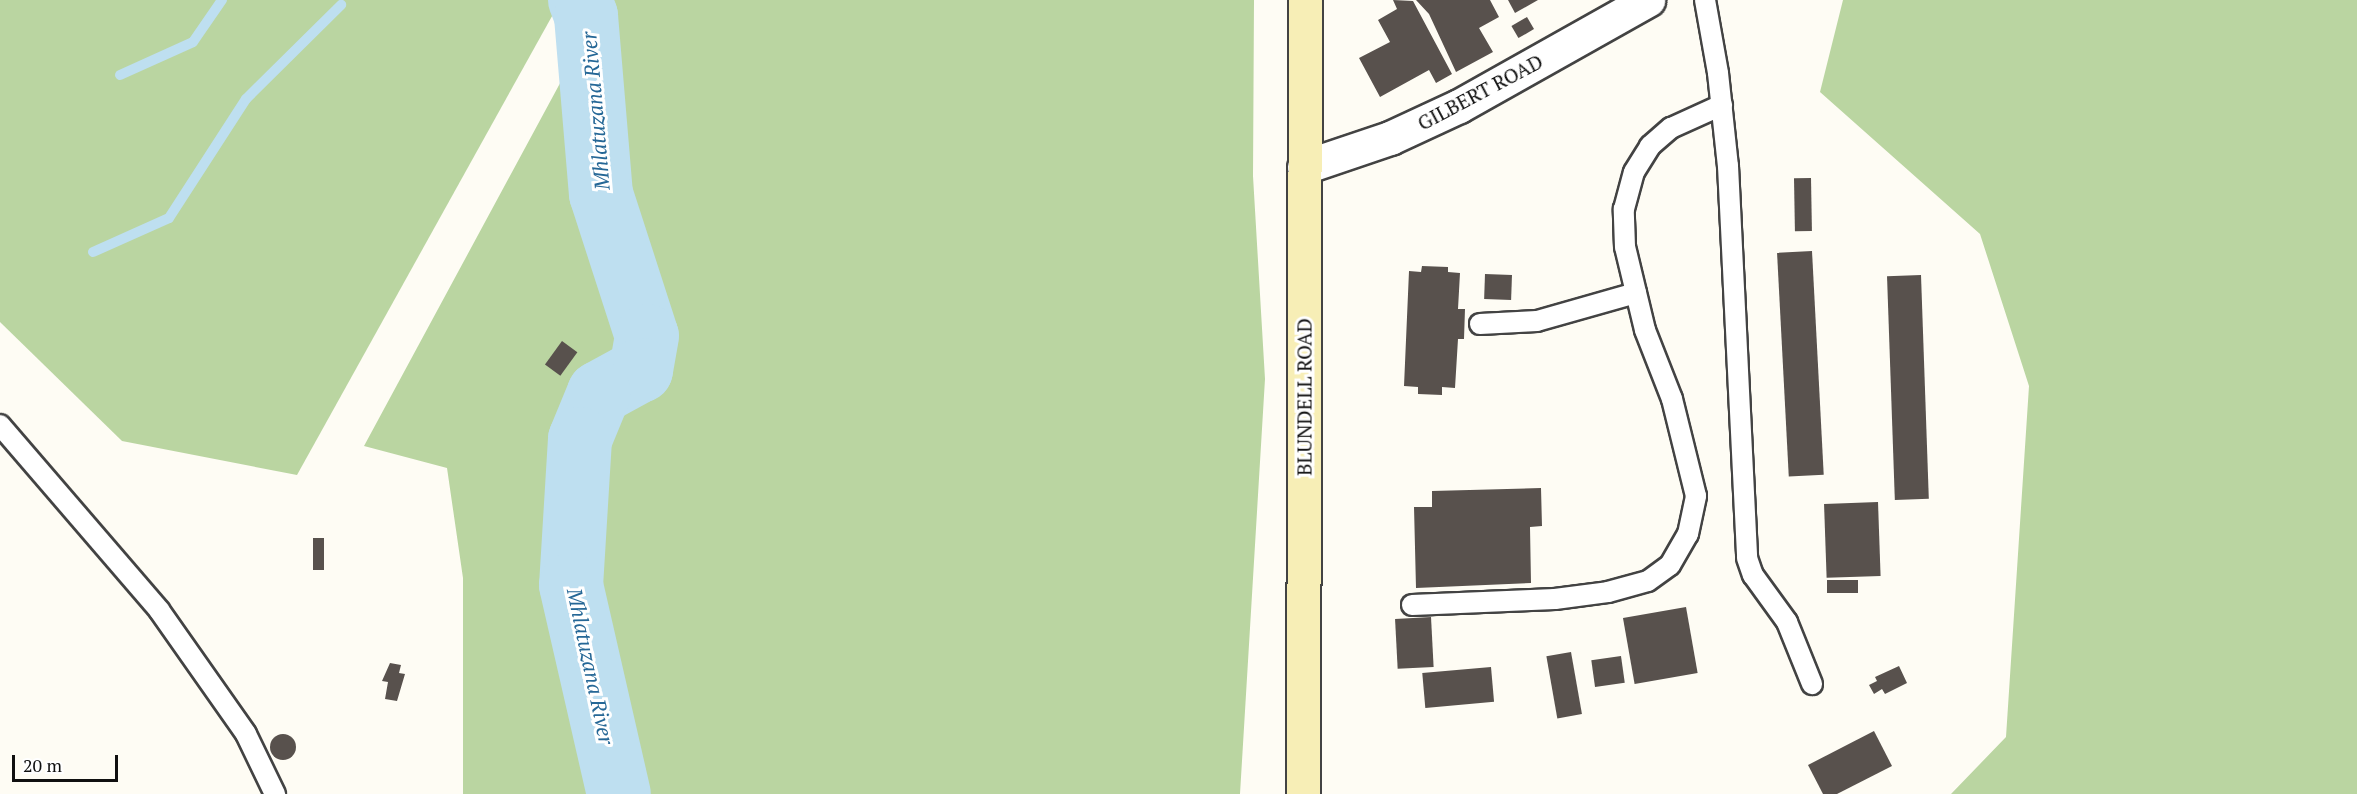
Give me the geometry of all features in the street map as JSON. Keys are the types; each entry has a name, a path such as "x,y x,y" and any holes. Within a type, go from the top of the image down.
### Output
{"street":[{"name":"BLUNDELL ROAD","path":"1304,794 1305,0"},
{"name":"GILBERT ROAD","path":"1304,167 1390,138 1460,106 1648,0"}],"lane":[{"path":"1705,0 1722,105 1747,558 1753,575 1787,622 1812,684"},
{"path":"1412,605 1555,599 1608,592 1648,581 1670,565 1688,534 1695,496 1672,399 1645,330 1625,247 1623,209 1634,172 1650,147 1671,128 1722,105"},
{"path":"1480,324 1537,321 1636,293"},
{"path":"0,424 159,610 246,734 275,794"}],"green space":[{"path":"0,0 561,0 297,475 122,441 0,322"},
{"path":"605,0 1254,0 1253,176 1265,379 1240,794 463,794 463,578 447,468 364,446"},
{"path":"1843,0 2357,0 2357,794 1951,794 2006,737 2029,386 1980,234 1820,92"}],"building":[{"path":"1393,0 1413,1 1452,74 1436,83 1429,70 1380,97 1359,58 1390,42 1378,20 1397,9"},
{"path":"1416,0 1490,0 1499,17 1479,28 1493,52 1456,72 1429,14"},
{"path":"1508,0 1538,0 1515,13"},
{"path":"1527,17 1534,29 1518,38 1511,26"},
{"path":"1794,178 1811,178 1812,231 1795,231"},
{"path":"1812,251 1824,475 1789,477 1777,253"},
{"path":"1422,266 1448,267 1448,272 1460,273 1458,309 1465,309 1464,339 1458,339 1455,388 1442,387 1442,395 1418,394 1418,387 1404,386 1409,271 1421,272"},
{"path":"1485,274 1512,275 1511,300 1484,299"},
{"path":"1921,275 1929,499 1895,500 1887,276"},
{"path":"562,341 577,352 560,376 545,364"},
{"path":"1541,488 1542,526 1530,527 1531,583 1416,588 1414,507 1432,507 1432,491"},
{"path":"1878,502 1881,576 1827,578 1824,504"},
{"path":"313,538 324,538 324,570 313,570"},
{"path":"1827,580 1858,580 1858,593 1827,593"},
{"path":"1686,607 1698,673 1635,684 1623,618"},
{"path":"1431,617 1434,667 1398,669 1395,619"},
{"path":"1571,652 1582,714 1557,718 1546,656"},
{"path":"1621,656 1625,683 1595,687 1591,660"},
{"path":"390,663 401,665 399,673 405,674 397,701 385,699 388,682 382,681"},
{"path":"1899,666 1907,683 1885,694 1882,689 1874,694 1869,685 1877,681 1875,677"},
{"path":"1491,667 1494,702 1425,708 1422,673"},
{"path":"1874,731 1892,766 1837,794 1823,794 1808,765"},
{"path":"283,734 292,738 296,747 292,756 283,760 274,756 270,747 274,738"}],"waterway":[{"path":"120,75 193,42 222,0"},
{"name":"Mhlatuzana River","path":"580,0 586,16 601,194 647,336 641,370 599,393 580,439 571,585 619,794"},
{"path":"93,252 169,218 246,99 341,5"}]}
